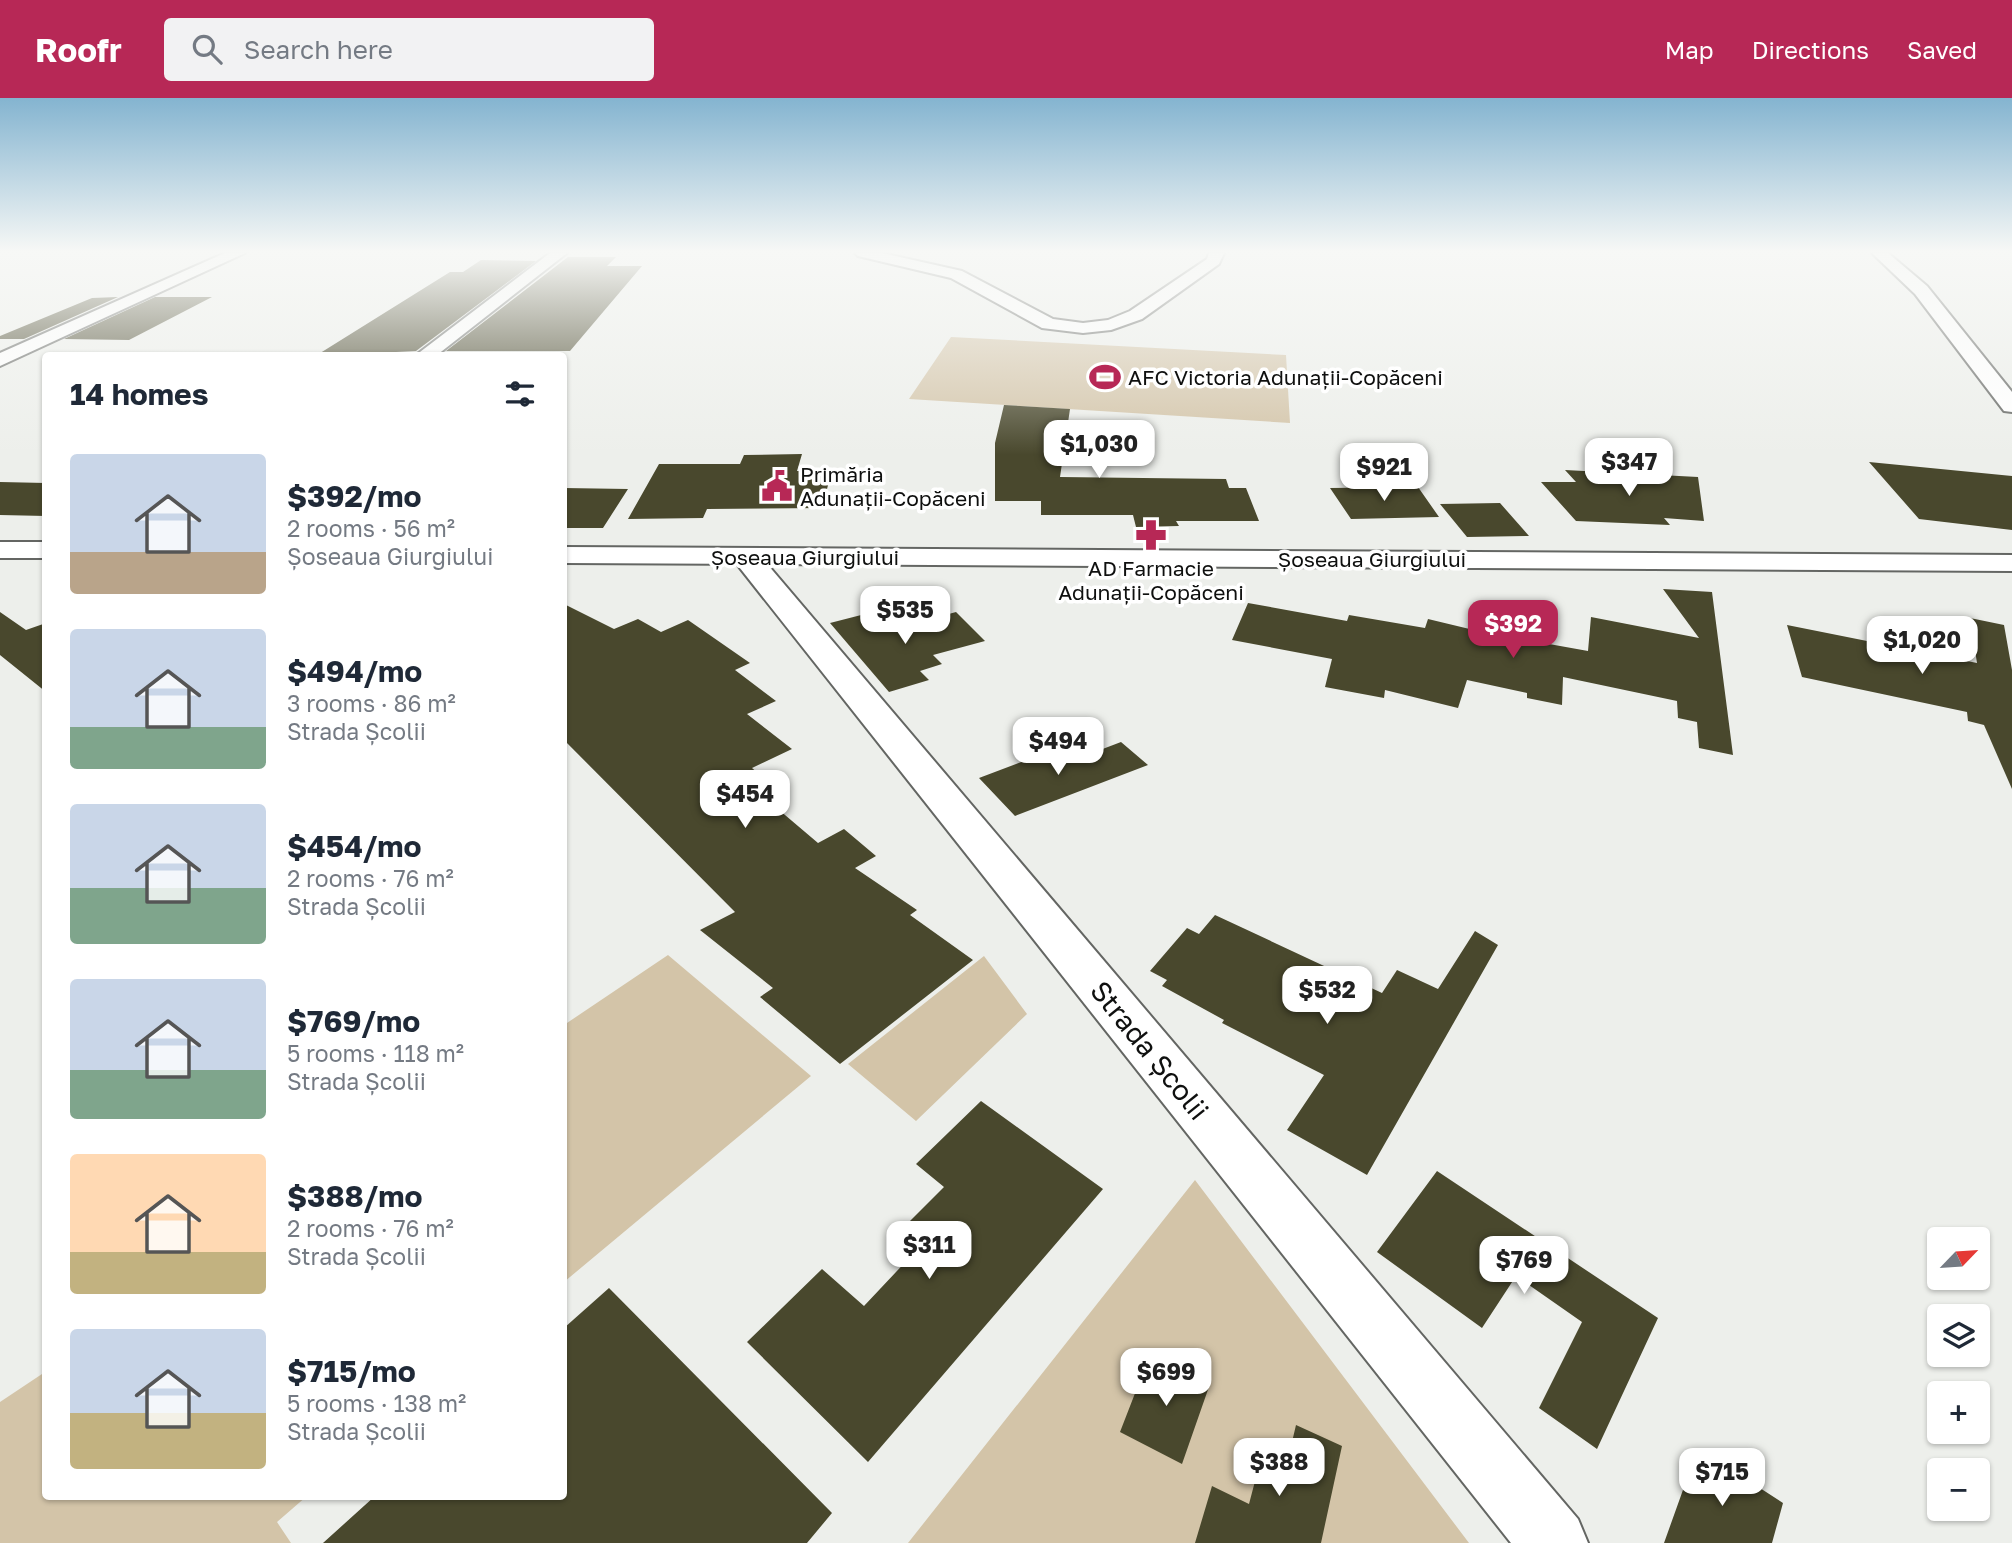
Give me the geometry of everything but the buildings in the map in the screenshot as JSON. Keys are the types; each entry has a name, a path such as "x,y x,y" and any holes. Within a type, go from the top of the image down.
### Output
{"street":[{"path":"0,360 88,320"},
{"path":"429,352 470,320"},
{"path":"1042,320 1048,324 1086,328 1111,325 1121,320"},
{"path":"1945,320 2012,406"},
{"path":"0,550 42,550"},
{"name":"Șoseaua Giurgiului","path":"567,555 2012,563"},
{"name":"Strada Școlii","path":"746,557 1554,1543"}],"shaded area":[{"name":"AFC Victoria Adunații-Copăceni","path":"951,337 1286,355 1290,423 909,399"},
{"path":"668,955 811,1076 567,1279 567,1023"},
{"path":"984,956 1027,1014 916,1121 848,1064"},
{"path":"1195,1180 1469,1543 908,1543"},
{"path":"42,1374 42,1500 302,1500 277,1522 291,1543 0,1543 0,1402"}],"place":[{"name":"AFC Victoria Adunații-Copăceni","path":"1105,377"},
{"name":"Primăria Adunații-Copăceni","path":"777,486"},
{"name":"AD Farmacie Adunații-Copăceni","path":"1151,535"}]}
